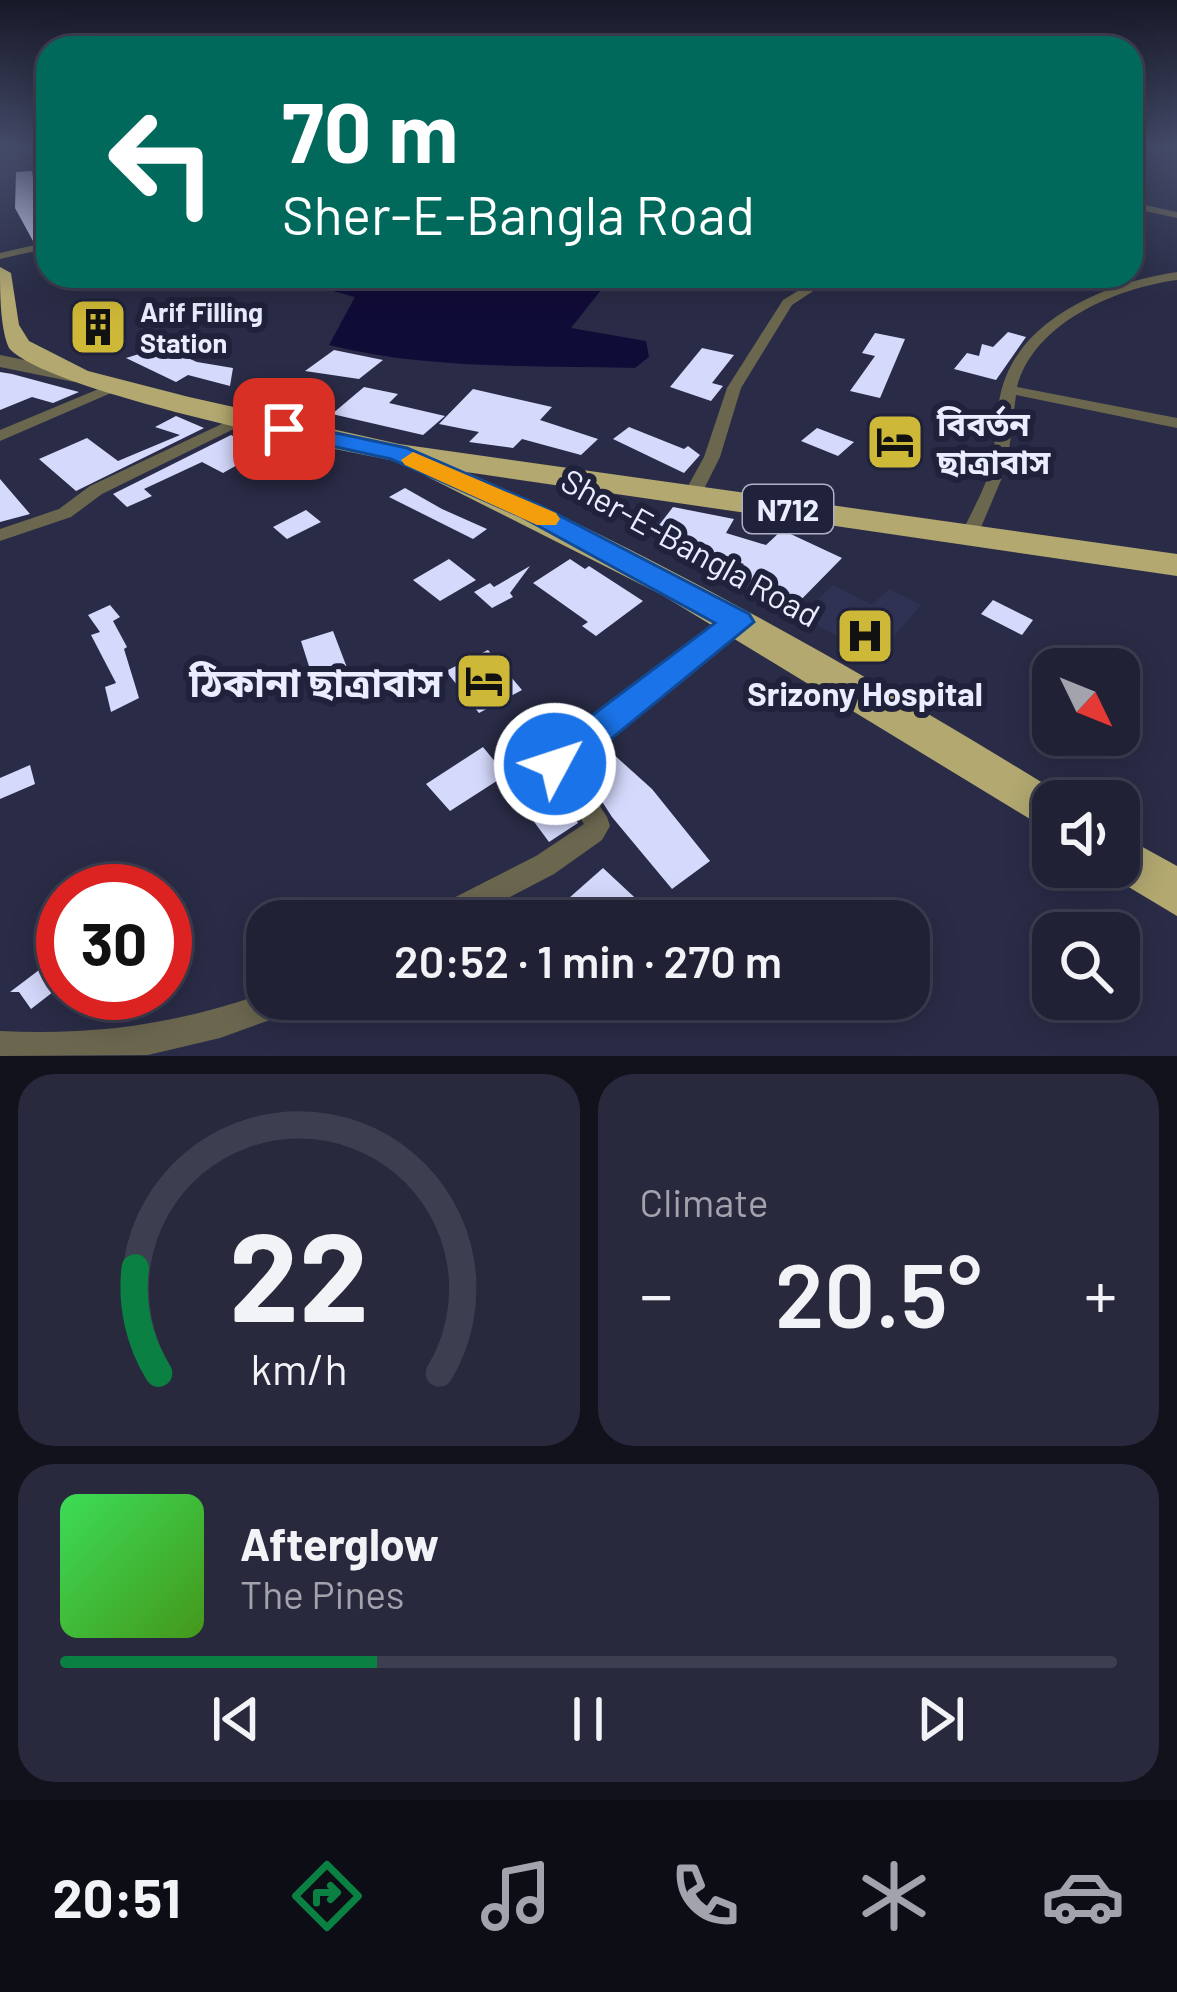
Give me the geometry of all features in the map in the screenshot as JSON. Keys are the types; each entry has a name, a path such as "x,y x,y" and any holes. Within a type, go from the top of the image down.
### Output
{"highway":[{"name":"N712","path":"0,273 7,325 20,346 79,377 113,387 398,453 1177,565"},
{"name":"Sher-E-Bangla Road","path":"398,453 532,512 738,622 911,722 1032,800"},
{"path":"1140,869 1177,893"}],"street":[{"path":"1143,208 1177,215"},
{"path":"0,256 36,248"},
{"path":"1143,280 1177,276"},
{"path":"692,495 712,457 734,388 787,303 811,288"},
{"path":"970,535 998,471 1015,373 1034,346 1083,307 1120,288"},
{"path":"0,361 79,377"},
{"path":"0,436 113,387"},
{"path":"1011,389 1177,423"},
{"path":"0,535 65,513 96,490 243,419"},
{"path":"477,900 545,865 598,826 556,760 738,622"},
{"path":"0,1046 40,1050 170,1037 246,1013"}],"shaded area":[{"path":"322,288 601,290 571,328 646,341 649,357 635,368 481,365 404,359 329,345 355,297"},
{"name":"Srizony Hospital","path":"833,585 872,605 889,589 921,605 875,657 801,616"}],"building":[{"path":"15,197 36,197 36,240 33,241 15,208"},
{"path":"1008,332 1026,337 996,380 954,369 967,353 979,356 982,344 993,347"},
{"path":"875,333 905,339 880,398 850,391 875,356 862,353"},
{"path":"162,347 197,362 233,368 230,386 188,375 176,382 126,358"},
{"path":"702,348 734,355 712,383 723,386 711,401 670,387"},
{"path":"334,350 383,360 359,379 305,371"},
{"path":"0,372 79,392 53,403 32,397 0,410"},
{"path":"364,387 398,394 389,403 445,416 423,435 332,414"},
{"path":"473,389 552,407 540,420 598,439 581,455 522,439 513,448 469,442 479,432 439,424"},
{"path":"176,416 204,428 76,491 39,459 87,438 118,461 180,435 155,427"},
{"path":"629,427 684,449 688,446 700,455 684,473 613,439"},
{"path":"817,428 854,442 838,456 801,441"},
{"path":"231,435 262,451 223,473 202,462 144,489 152,496 127,507 113,494"},
{"path":"0,479 30,514 0,522"},
{"path":"405,488 487,529 473,539 389,497"},
{"path":"673,507 734,519 726,533 766,545 782,530 842,558 789,612 727,580 744,564 653,533"},
{"path":"306,510 321,522 287,539 273,527"},
{"path":"449,559 476,580 440,601 413,580"},
{"path":"570,559 643,601 596,636 582,626 588,622 533,583"},
{"path":"530,566 510,593 513,597 492,608 474,592 490,583 494,587"},
{"path":"993,600 1033,620 1022,635 981,614"},
{"path":"110,605 120,617 113,621 127,647 139,698 111,712 105,687 116,683 91,635 100,632 88,615"},
{"path":"333,631 349,673 315,685 301,641"},
{"name":"ঠিকানা ছাত্রাবাস","path":"488,650 522,690 479,713 446,671"},
{"path":"602,744 652,789 710,861 672,889 612,817 577,763"},
{"path":"483,747 506,775 450,811 426,784"},
{"path":"30,765 35,784 0,799 0,778"},
{"path":"562,798 578,823 549,842 532,819"},
{"path":"603,868 637,900 571,900"},
{"path":"36,972 36,1005 31,1009 19,992 10,992"}],"slow traffic":[{"path":"413,460 546,519"}],"place":[{"name":"Arif Filling Station","path":"98,327"},
{"name":"বিবর্তন ছাত্রাবাস","path":"895,442"},
{"name":"Srizony Hospital","path":"865,636"},
{"name":"ঠিকানা ছাত্রাবাস","path":"484,681"}],"route":[{"path":"284,429 398,453 532,512 738,622 559,756 555,764"}]}
